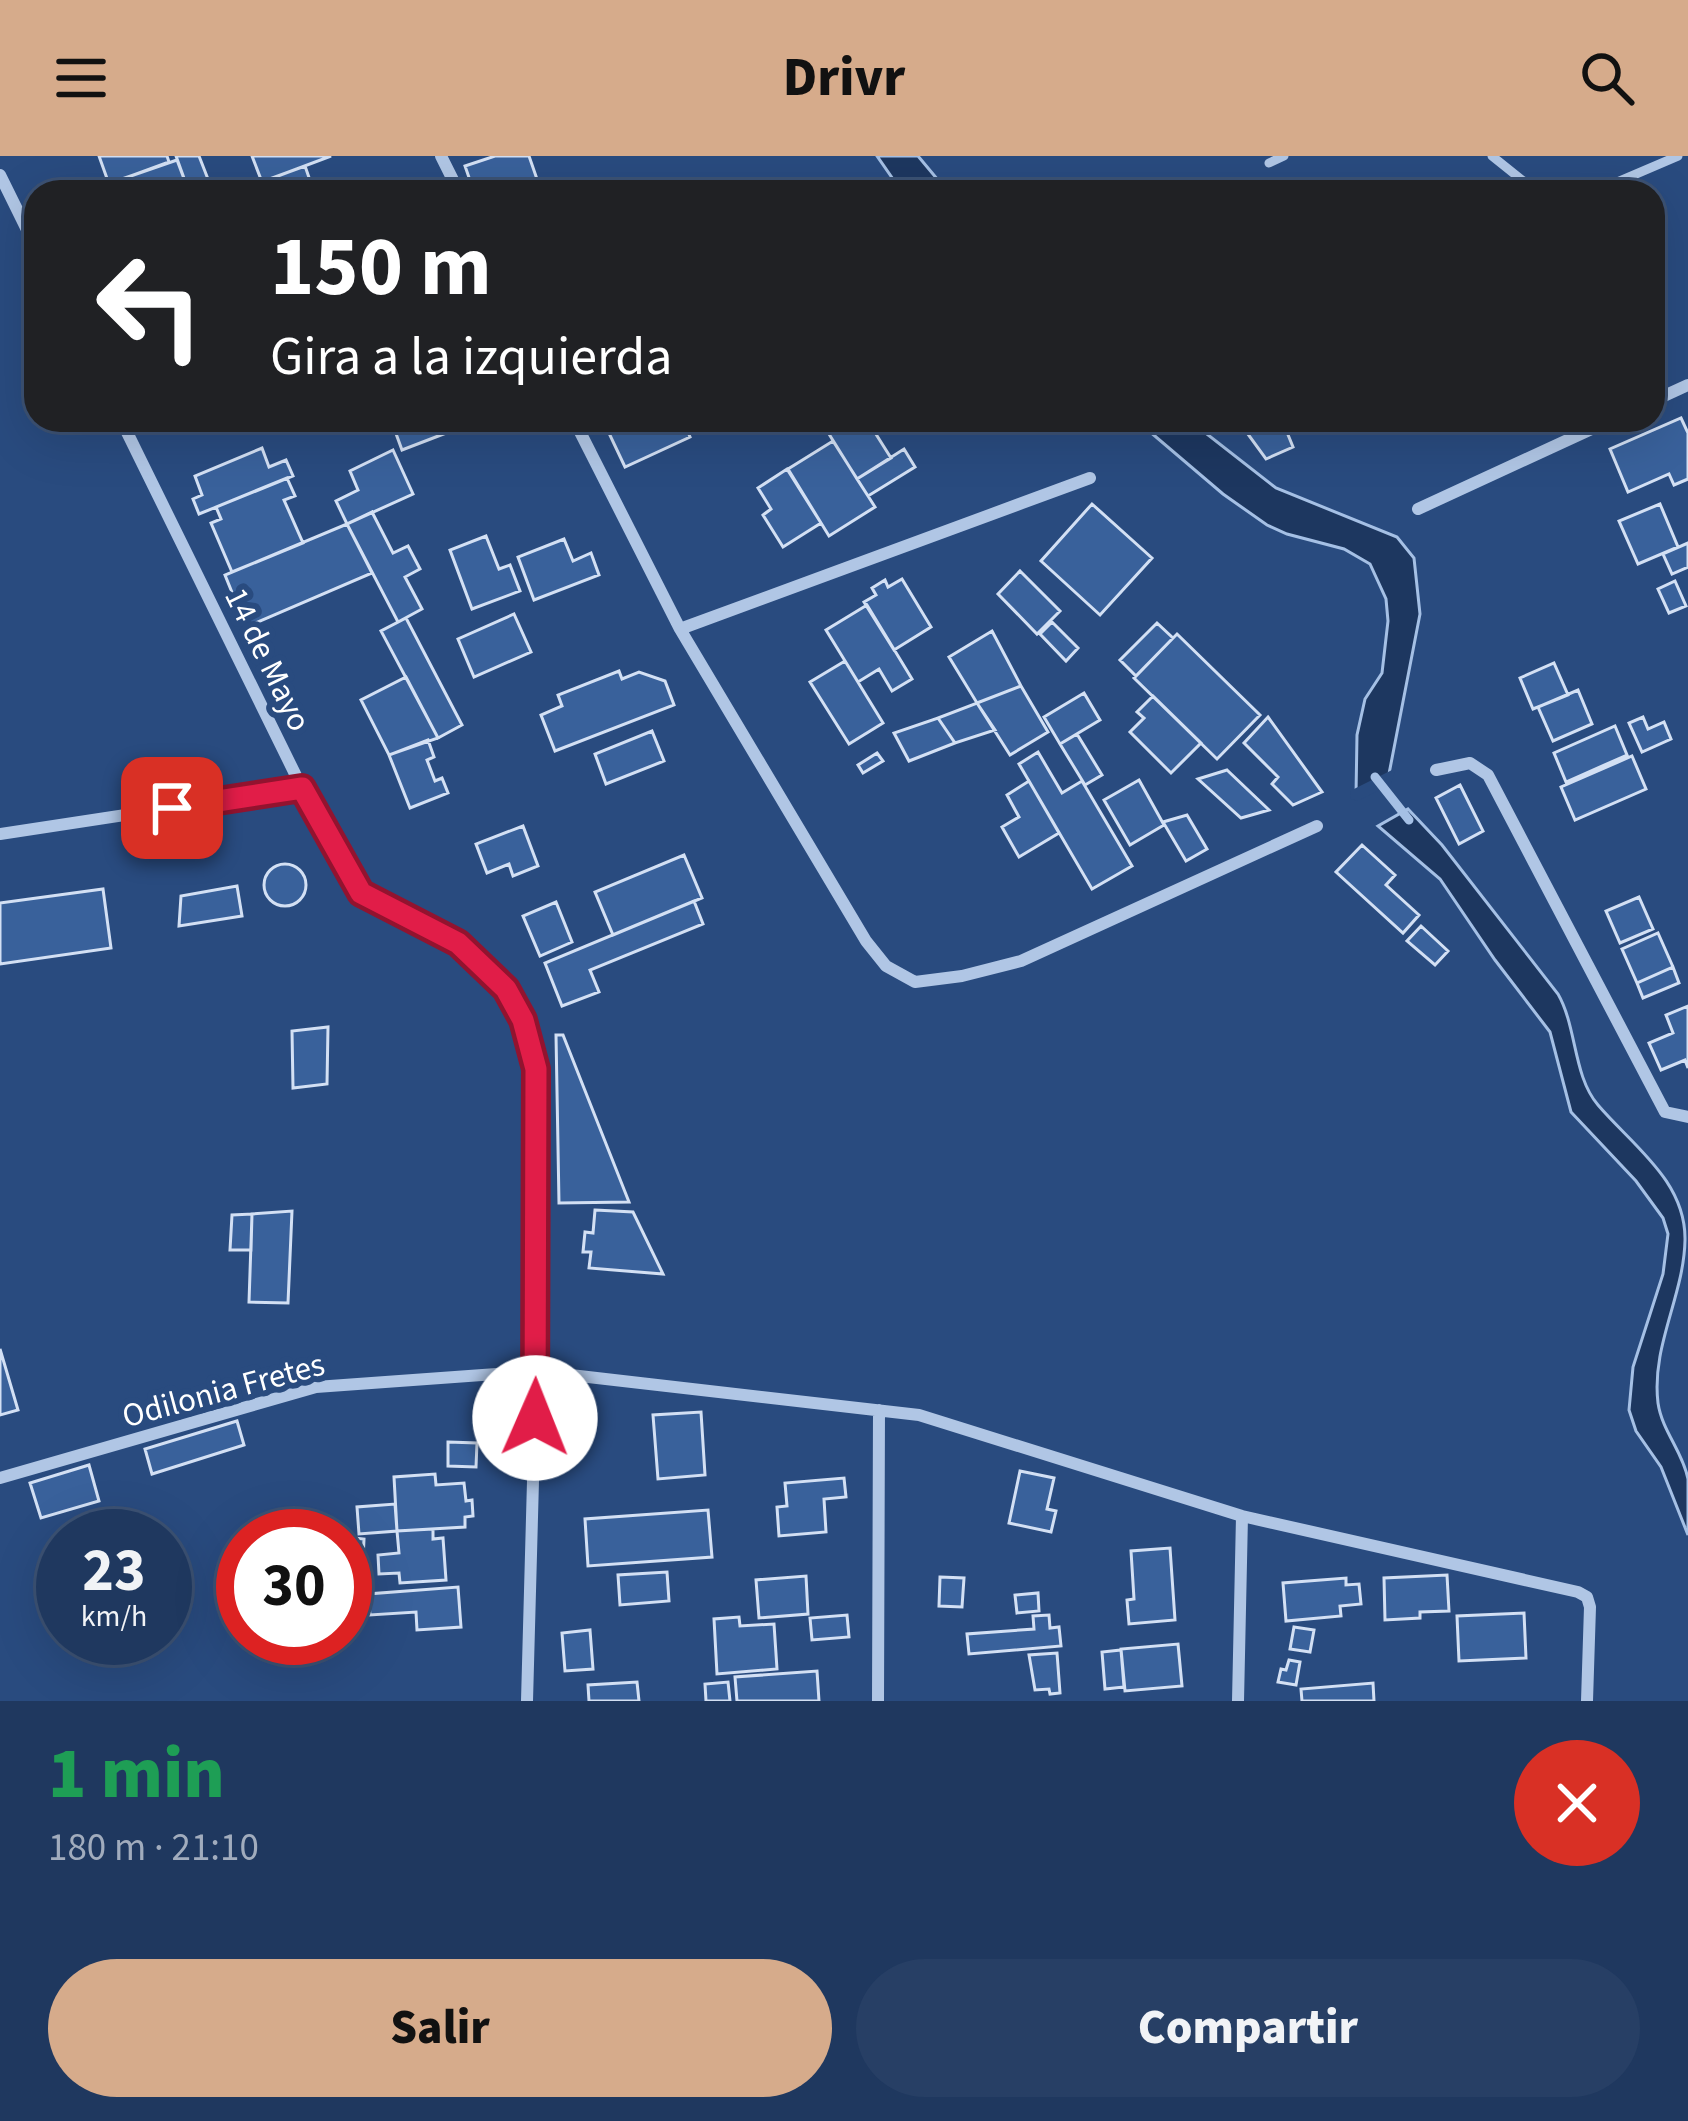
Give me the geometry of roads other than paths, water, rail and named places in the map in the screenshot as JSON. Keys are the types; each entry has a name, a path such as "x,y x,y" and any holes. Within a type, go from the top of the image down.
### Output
{"street":[{"path":"0,175 24,224"},
{"name":"14 de Mayo","path":"127,432 302,788 361,893 458,943 506,989 523,1020 536,1069 536,1371 527,1701"},
{"path":"580,432 680,629 866,941 886,966 916,982 1021,961 1317,826"},
{"path":"1418,509 1586,432"},
{"path":"680,629 1090,478"},
{"path":"1436,770 1470,764 1488,776 1665,1112 1688,1117"},
{"path":"0,834 302,788"},
{"name":"Odilonia Fretes","path":"0,1478 316,1387 536,1371 920,1415 1243,1516 1578,1592 1587,1597 1590,1607 1587,1701"},
{"path":"878,1701 879,1410"},
{"path":"1238,1701 1243,1516"}],"lane":[{"path":"1269,163 1284,156"},
{"path":"1492,156 1522,180"},
{"path":"1622,180 1678,156"}],"water":[{"path":"877,156 918,156 938,180 894,180"},
{"path":"1150,432 1204,432 1276,488 1397,537 1414,558 1420,614 1388,779 1356,795 1357,735 1365,699 1382,673 1388,621 1386,599 1370,564 1344,549 1267,525"},
{"path":"1408,809 1442,845 1558,994 1590,1093 1655,1165 1677,1200 1683,1219 1683,1261 1657,1382 1660,1413 1688,1479 1688,1535 1661,1467 1636,1431 1629,1410 1633,1367 1663,1274 1668,1234 1663,1218 1636,1181 1571,1112 1550,1032 1440,879 1378,826"}],"waterway":[{"path":"1375,777 1409,820"}]}
